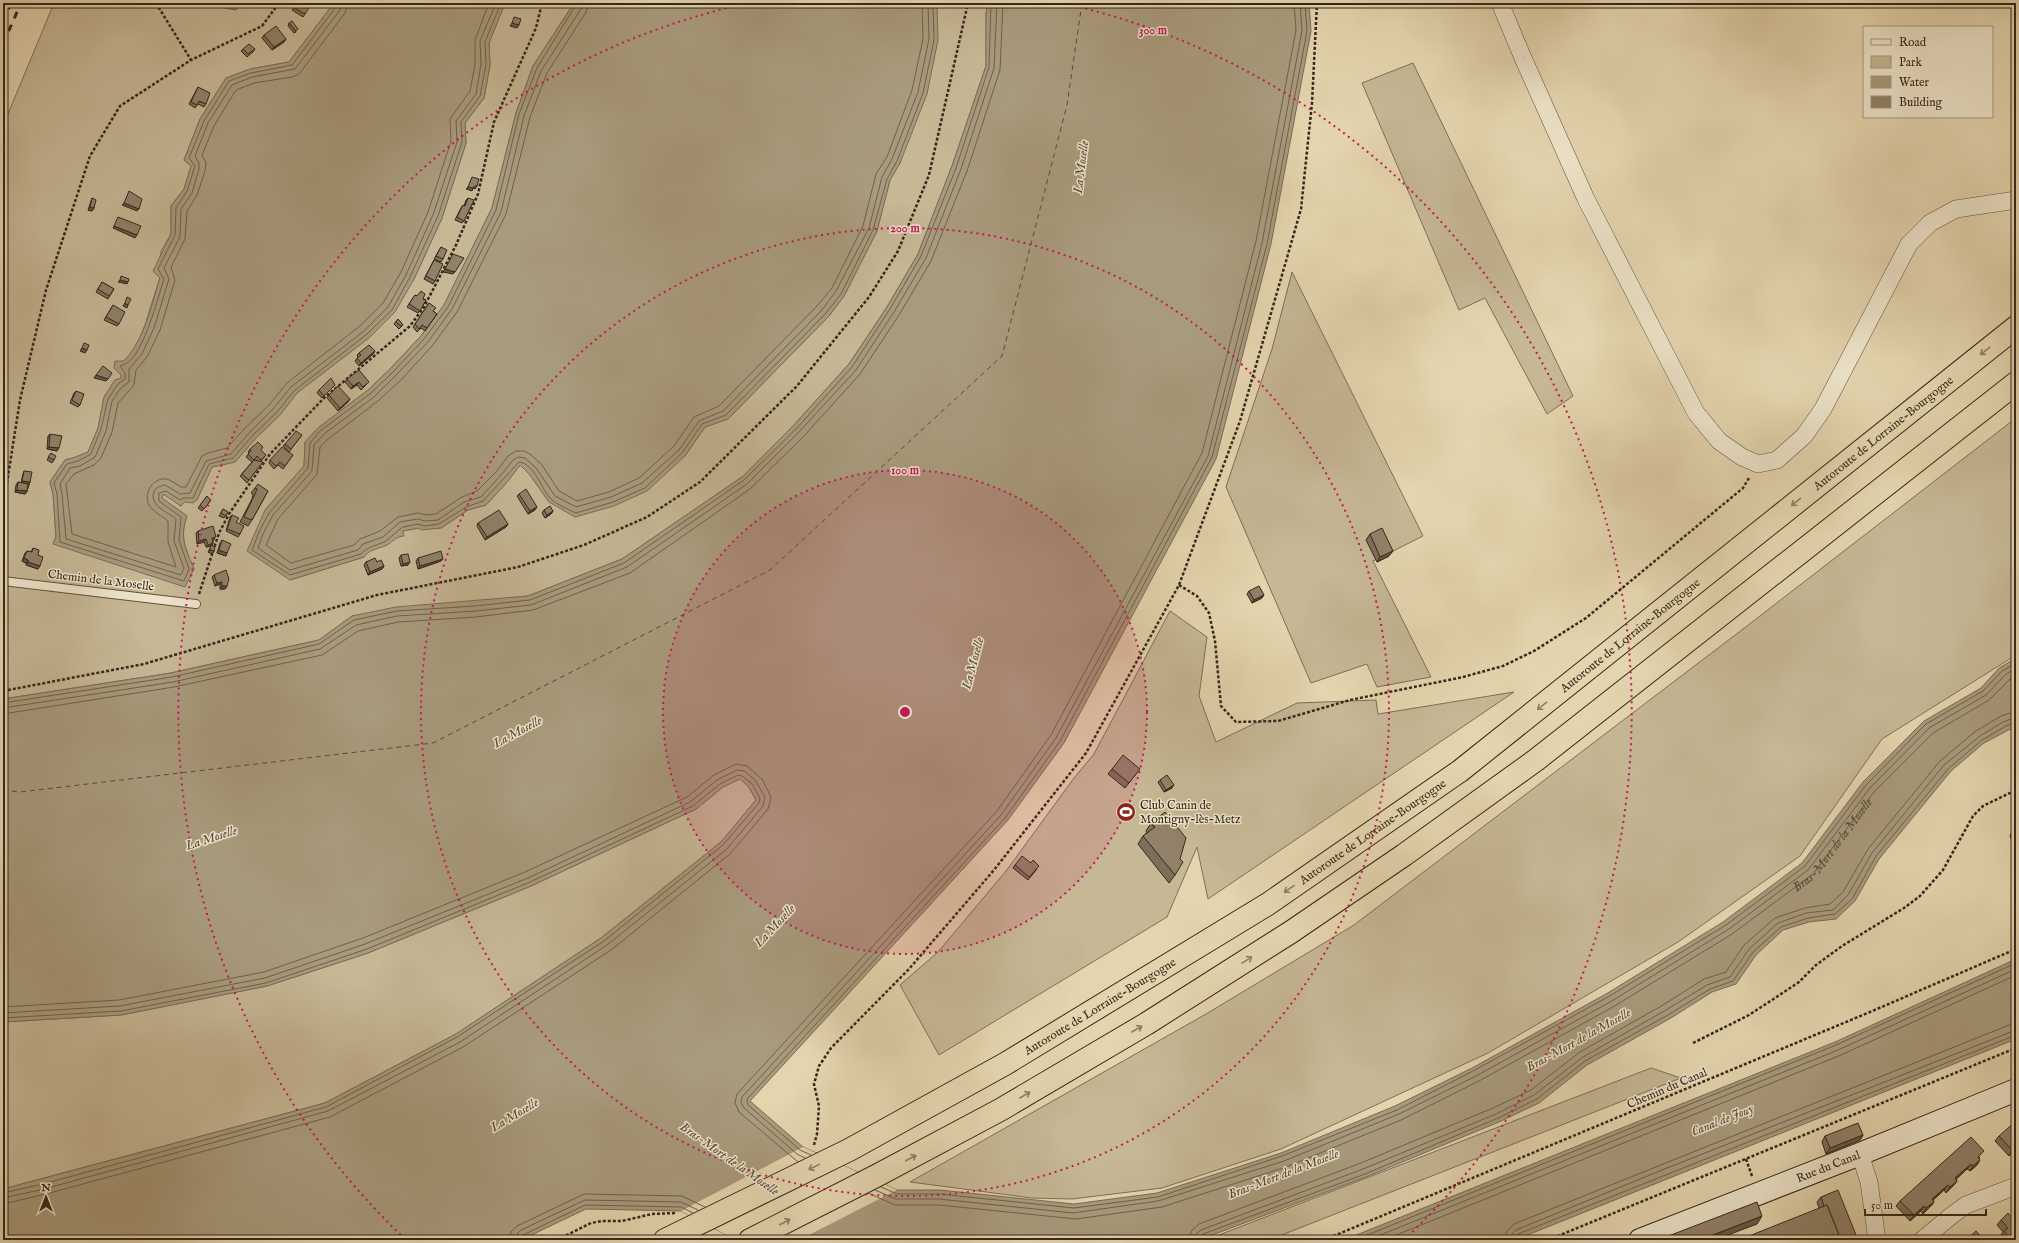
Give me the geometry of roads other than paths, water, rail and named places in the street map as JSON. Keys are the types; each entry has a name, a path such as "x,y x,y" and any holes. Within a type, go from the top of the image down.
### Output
{"highway":[{"name":"Autoroute de Lorraine-Bourgogne","path":"665,1240 849,1150 1005,1064 1268,904 1460,771 2016,327"},
{"path":"750,1240 876,1176 1000,1110 1146,1024 1291,932 1404,855 1536,760 2016,383"}],"street":[{"path":"1500,3 1586,199 1696,412 1719,441 1742,457 1758,464 1777,460 1804,436 1824,408 1909,244 1930,223 1956,209 2016,200"},
{"name":"Rue du Canal","path":"1640,1240 1860,1154 2016,1090"},
{"path":"1860,1154 1869,1182 1877,1240"},
{"path":"1922,1240 1966,1205 2016,1186"}],"lane":[{"name":"Chemin de la Moselle","path":"3,581 196,604"}],"water":[{"path":"208,3 241,3 236,10 210,5"},
{"path":"334,3 505,3 489,43 490,65 484,98 465,123 466,143 442,218 414,279 395,312 370,337 297,393 280,415 256,438 235,462 212,467 197,500 193,503 185,502 181,506 163,494 162,498 187,516 184,531 184,543 194,569 185,587 53,544 56,537 53,494 50,482 65,460 88,452 98,428 104,397 115,380 121,378 121,375 114,368 115,361 124,361 131,352 142,332 160,278 153,271 171,234 171,206 184,189 191,166 184,160 200,119 226,78 250,69 289,62"},
{"path":"574,3 936,3 938,40 927,94 900,163 890,180 877,231 844,296 829,316 728,419 705,427 685,456 647,491 614,506 575,517 549,502 530,475 520,465 508,481 486,505 468,510 441,528 421,530 419,528 403,531 404,536 366,554 364,557 290,580 247,551 265,510 304,466 305,442 318,428 368,390 390,369 421,336 444,305 492,208 516,113 533,66"},
{"path":"988,3 1309,3 1311,31 1271,244 1216,459 1064,743 1008,820 750,1101 803,1147 897,1190 940,1190 1074,1204 1157,1193 1281,1153 1395,1106 1472,1068 1606,994 1723,922 1802,863 1863,782 1924,721 1981,688 1999,668 2016,658 2016,726 1984,743 1951,771 1879,859 1855,901 1836,919 1809,922 1783,930 1756,955 1736,984 1712,992 1671,1018 1587,1065 1539,1103 1499,1122 1366,1177 1199,1240 736,1240 681,1211 586,1209 521,1240 3,1240 3,1189 325,1103 456,1034 601,938 721,842 756,800 749,787 740,779 723,787 696,809 531,886 368,953 267,986 121,1015 3,1022 3,699 171,673 319,640 352,616 396,607 528,596 622,559 742,477 793,426 849,364 887,307 918,254 952,166 986,66 986,14"},
{"name":"Canal de Jouy","path":"2016,959 2016,1039 1515,1240 1344,1240 1835,1042"}],"railway":[{"path":"3,22 11,3"},
{"path":"3,44 21,3"}],"place":[{"name":"Club Canin de Montigny-lès-Metz","path":"1126,812"}],"water label":[{"name":"La Moselle","path":"1080,167"},
{"name":"La Moselle","path":"972,663"},
{"name":"La Moselle","path":"517,731"},
{"name":"La Moselle","path":"211,837"},
{"name":"Bras-Mort de la Moselle","path":"1834,846"},
{"name":"La Moselle","path":"774,925"},
{"name":"Bras-Mort de la Moselle","path":"1578,1039"},
{"name":"La Moselle","path":"514,1114"},
{"name":"Bras-Mort de la Moselle","path":"730,1158"},
{"name":"Bras-Mort de la Moselle","path":"1283,1173"}]}
